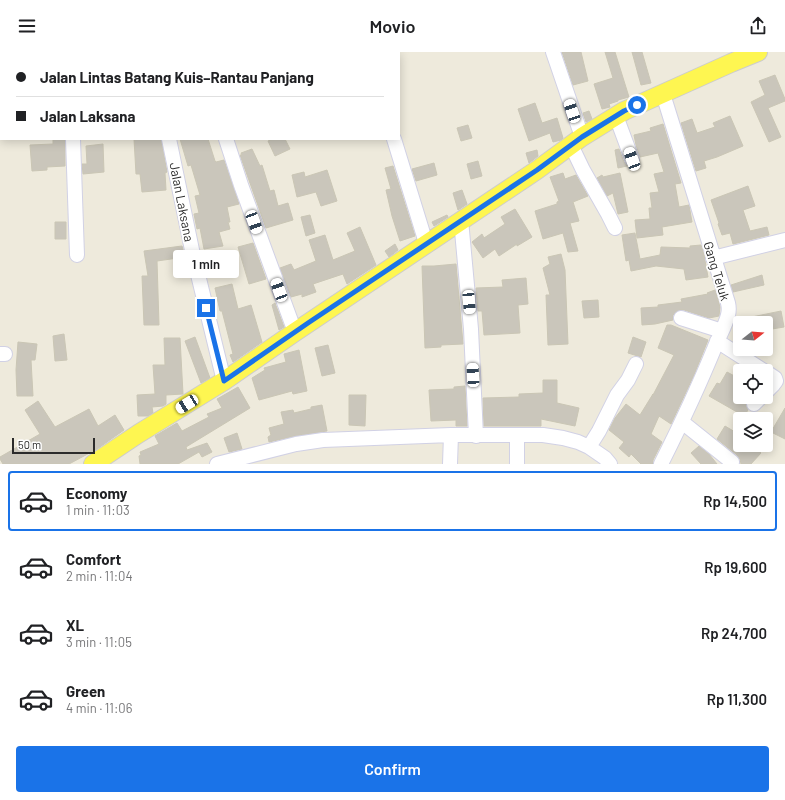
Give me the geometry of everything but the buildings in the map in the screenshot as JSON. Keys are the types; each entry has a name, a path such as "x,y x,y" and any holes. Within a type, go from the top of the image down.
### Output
{"main road":[{"path":"93,464 144,430 224,381 426,243 537,170 576,141 624,111 758,52"}],"street":[{"path":"552,52 583,170 615,228"},
{"name":"Gang Teluk","path":"661,464 682,422 728,316 728,306 663,94"},
{"path":"616,116 632,159"},
{"path":"73,140 77,255"},
{"name":"Jalan Laksana","path":"169,140 192,250 224,381"},
{"path":"226,140 241,185 295,332"},
{"path":"394,140 426,243"},
{"path":"461,220 471,329 476,436"},
{"path":"713,258 785,240"},
{"path":"681,318 720,336 755,364"},
{"path":"589,447 600,431 617,395 628,380 636,364"},
{"path":"682,422 732,462"},
{"path":"450,464 451,435"},
{"path":"217,464 296,444 323,440 451,435 543,435 578,442 589,447 610,464"},
{"path":"517,464 518,435"}],"route":[{"path":"206,308 224,381 426,243 537,170 582,137 624,111 637,105"}]}
